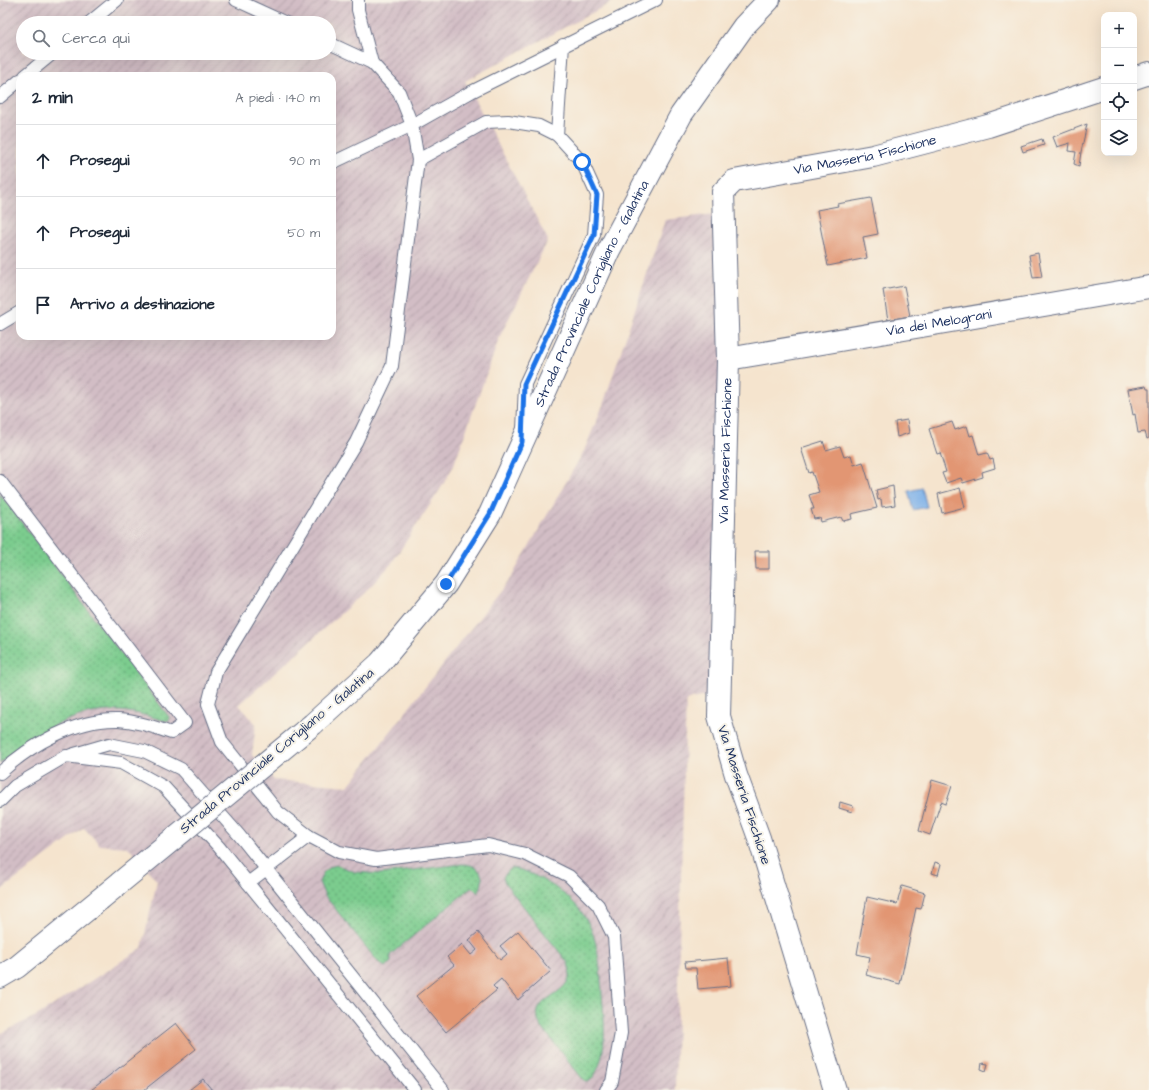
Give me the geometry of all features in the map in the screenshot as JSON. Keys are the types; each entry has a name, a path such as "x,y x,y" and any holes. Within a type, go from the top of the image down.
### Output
{"street":[{"name":"Strada Provinciale Corigliano - Galatina","path":"0,977 17,967 314,724 380,664 446,584 490,514 609,250 681,115 744,26 769,0"},
{"path":"1137,77 1149,73"},
{"name":"Via Masseria Fischione","path":"835,1090 759,838 736,775 719,716 728,359 723,192 734,181 873,156 988,126 1101,89"},
{"name":"Via dei Melograni","path":"728,359 1149,287"}],"lane":[{"path":"97,16 116,0"},
{"path":"236,0 271,16"},
{"path":"358,0 358,10 372,62"},
{"path":"336,161 412,125 470,92 656,0"},
{"path":"556,135 563,45"},
{"path":"336,46 372,62 399,92 412,125 418,160 392,366 356,442 216,672 208,704 222,742 278,812 308,836 339,852 376,859 488,845 526,854 569,876 598,904 614,937 621,1033 612,1082 606,1090"},
{"path":"30,72 44,60"},
{"path":"0,97 16,83"},
{"path":"418,160 486,122 508,121 539,126 556,135 582,162 597,195 594,235 524,384 522,442"},
{"path":"0,324 16,314"},
{"path":"0,481 185,723 171,732 150,726 118,720 83,725 46,739 0,772"},
{"path":"0,801 15,786 66,756 109,744 144,751 181,769 266,869 443,1090"},
{"path":"66,756 120,763 164,787 219,847 415,1090"},
{"path":"248,883 308,836"}],"shaded area":[{"path":"0,0 616,0 465,81 548,240 500,336 453,467 391,564 367,590 239,705 256,724 252,755 274,780 348,786 512,576 584,451 603,405 665,220 715,214 723,340 712,695 686,700 675,1090 0,1090 0,1034 38,1015 142,948 157,881 128,847 100,845 84,828 0,891"}],"green space":[{"path":"0,494 169,717 169,720 166,721 121,711 104,711 88,714 71,719 40,733 0,764"},
{"path":"462,864 474,866 478,869 482,877 482,882 478,893 472,887 390,955 391,962 385,967 378,962 325,896 319,882 323,873 329,867 337,865 355,872 381,874"},
{"path":"511,868 536,876 567,896 588,922 594,936 600,968 604,1014 604,1044 596,1073 590,1081 586,1081 581,1077 540,1025 537,1015 540,1007 567,983 570,974 568,963 505,883 503,877"}],"water":[{"path":"922,488 927,507 913,510 908,491"}],"building":[{"path":"1087,124 1079,166 1074,164 1076,152 1069,151 1070,143 1057,147 1053,137"},
{"path":"1042,139 1044,145 1023,152 1021,146"},
{"path":"871,198 878,234 863,237 867,258 828,266 817,210 838,206 837,204"},
{"path":"1038,253 1042,277 1033,278 1029,255"},
{"path":"904,286 910,316 888,320 883,290"},
{"path":"1146,386 1147,389 1149,389 1149,438 1147,439 1145,432 1138,433 1135,414 1133,415 1128,389"},
{"path":"907,420 909,433 897,437 895,422"},
{"path":"952,422 955,430 967,426 970,436 973,435 979,455 987,453 990,460 993,459 995,468 982,472 983,477 963,483 961,478 946,483 942,473 946,472 940,453 937,454 929,429"},
{"path":"823,441 826,450 840,446 844,457 851,455 854,465 863,462 877,508 851,514 852,519 843,521 841,517 821,522 820,518 814,519 811,509 814,509 809,495 819,492 812,472 809,473 801,448"},
{"path":"893,486 895,505 882,507 881,499 878,500 876,490"},
{"path":"960,488 965,507 942,513 938,494"},
{"path":"755,551 769,551 769,569 756,569"},
{"path":"932,780 952,786 946,804 941,802 930,835 919,831"},
{"path":"840,802 853,806 852,812 839,808"},
{"path":"935,862 941,864 938,875 932,873"},
{"path":"902,886 925,893 921,909 916,908 900,984 866,975 870,957 857,954 867,897 897,904"},
{"path":"518,931 551,971 518,1000 501,979 493,986 497,990 446,1032 416,996 454,965 447,957 462,944 471,955 477,950 469,940 478,932 500,960 507,954 500,946"},
{"path":"728,958 731,986 698,989 696,968 686,968 685,962"},
{"path":"176,1023 196,1049 144,1090 91,1090"},
{"path":"982,1063 988,1064 986,1071 981,1069"},
{"path":"203,1079 212,1090 189,1090"}],"route":[{"path":"446,584 490,514 522,442 524,384 594,235 597,195 582,162"}]}
